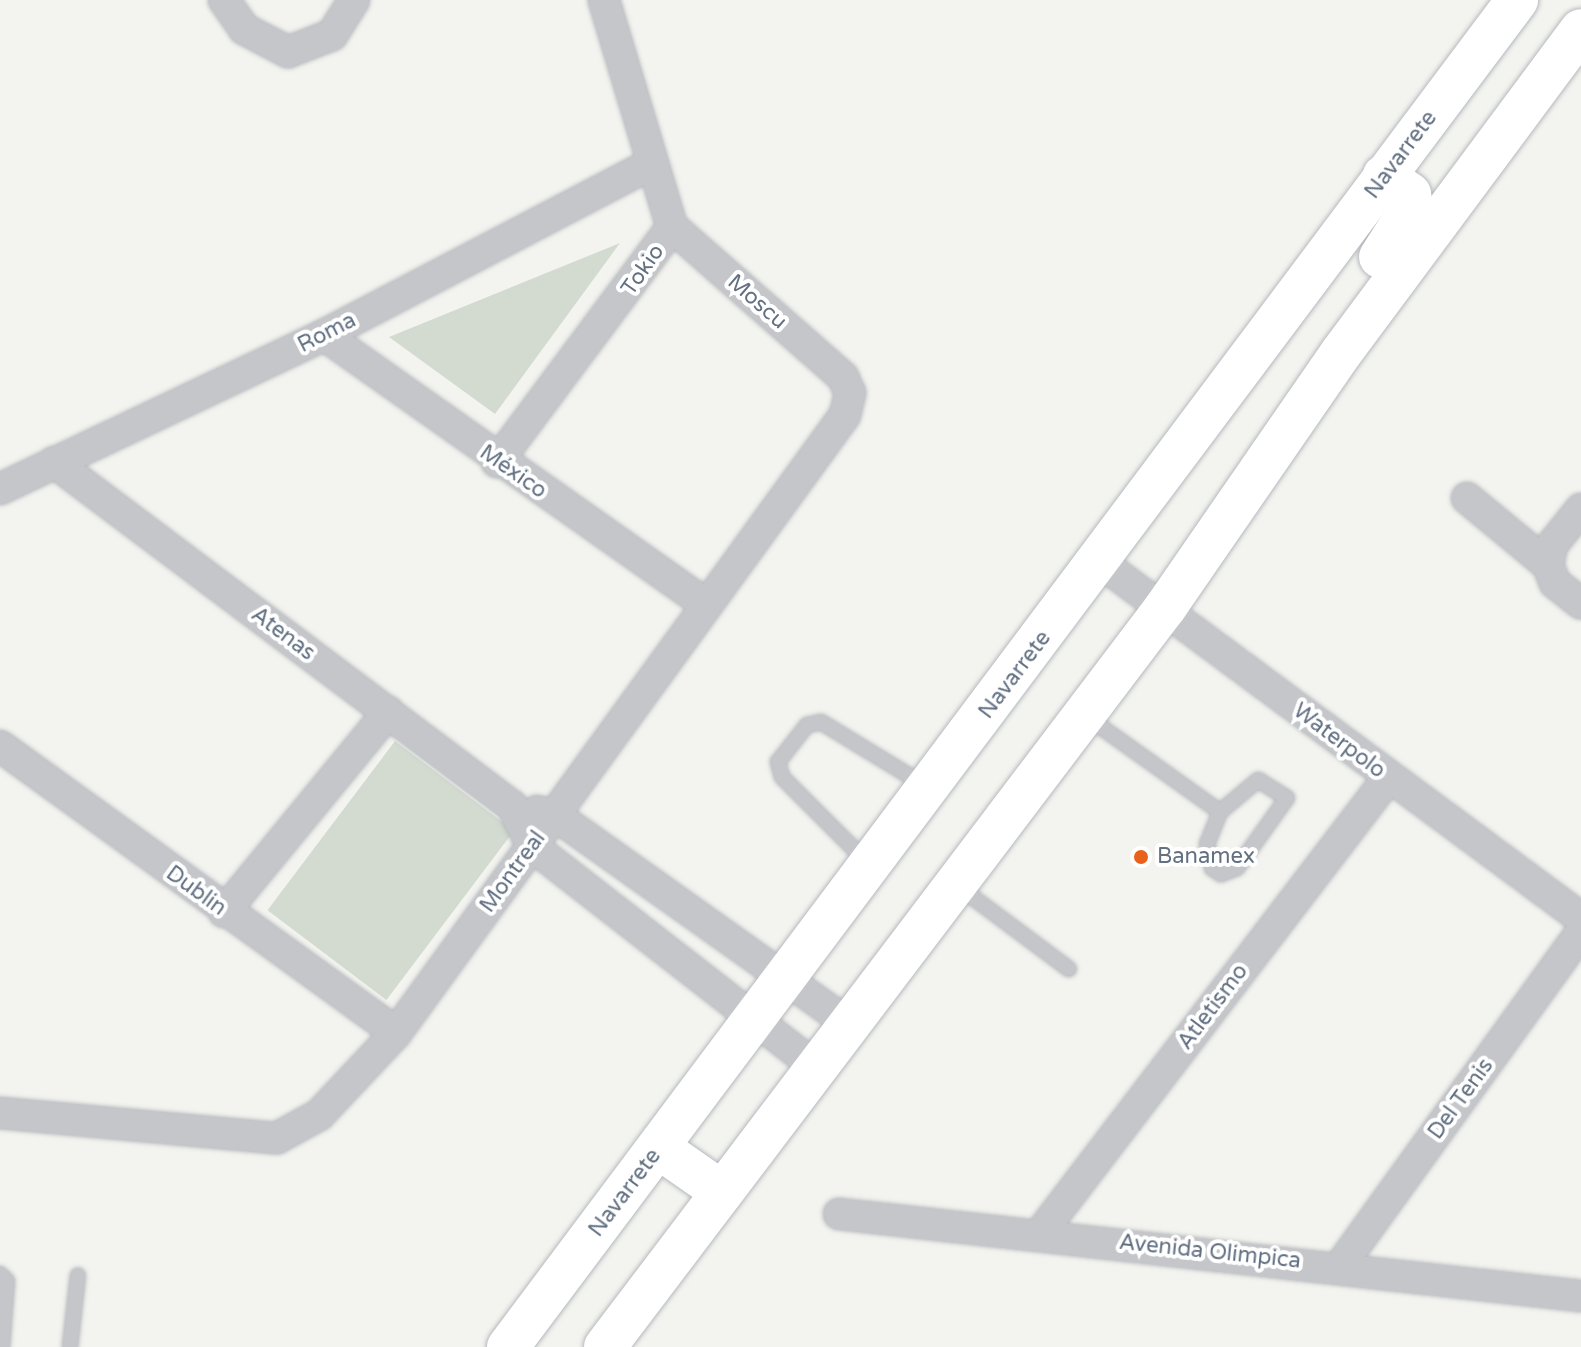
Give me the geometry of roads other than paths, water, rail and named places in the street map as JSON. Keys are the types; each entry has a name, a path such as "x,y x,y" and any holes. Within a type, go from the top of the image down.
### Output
{"main road":[{"name":"Navarrete","path":"508,1347 1100,562 1517,0"},
{"path":"605,1347 1165,608 1341,353 1581,30"},
{"path":"1341,353 1343,306 1412,207 1410,194 1384,176"},
{"path":"659,1148 722,1192"}],"street":[{"path":"224,0 244,29 288,52 332,35 354,0"},
{"name":"Tokio","path":"497,462 672,227 649,165 604,0"},
{"name":"Roma","path":"0,489 324,335 649,165"},
{"name":"Moscu","path":"672,227 843,377"},
{"name":"México","path":"324,335 497,462 706,604"},
{"name":"Montreal","path":"0,1113 277,1138 319,1115 396,1033 845,415 850,393 843,377"},
{"name":"Atenas","path":"54,462 512,806 555,815 849,1024"},
{"path":"1467,498 1581,603"},
{"path":"1551,574 1552,545 1581,509"},
{"name":"Waterpolo","path":"1100,562 1581,918"},
{"path":"224,912 388,712"},
{"name":"Dublin","path":"0,746 224,912 396,1033"},
{"name":"Atletismo","path":"1039,1235 1388,778"},
{"name":"Atenas","path":"512,806 532,846 816,1067"},
{"name":"Del Tenis","path":"1341,1265 1581,932"},
{"path":"0,1088 33,1116"},
{"name":"Avenida Olimpica","path":"839,1214 1341,1265 1581,1296"}],"lane":[{"path":"1083,715 1220,812"},
{"path":"871,866 782,777 778,762 807,725 821,722 930,788"},
{"path":"1258,780 1287,798 1237,868 1221,874 1212,868 1207,844 1220,812 1258,780"},
{"path":"955,884 1069,969"},
{"path":"0,1274 7,1281 2,1347"},
{"path":"70,1347 78,1275"}],"place":[{"name":"Banamex","path":"1141,857"}]}
